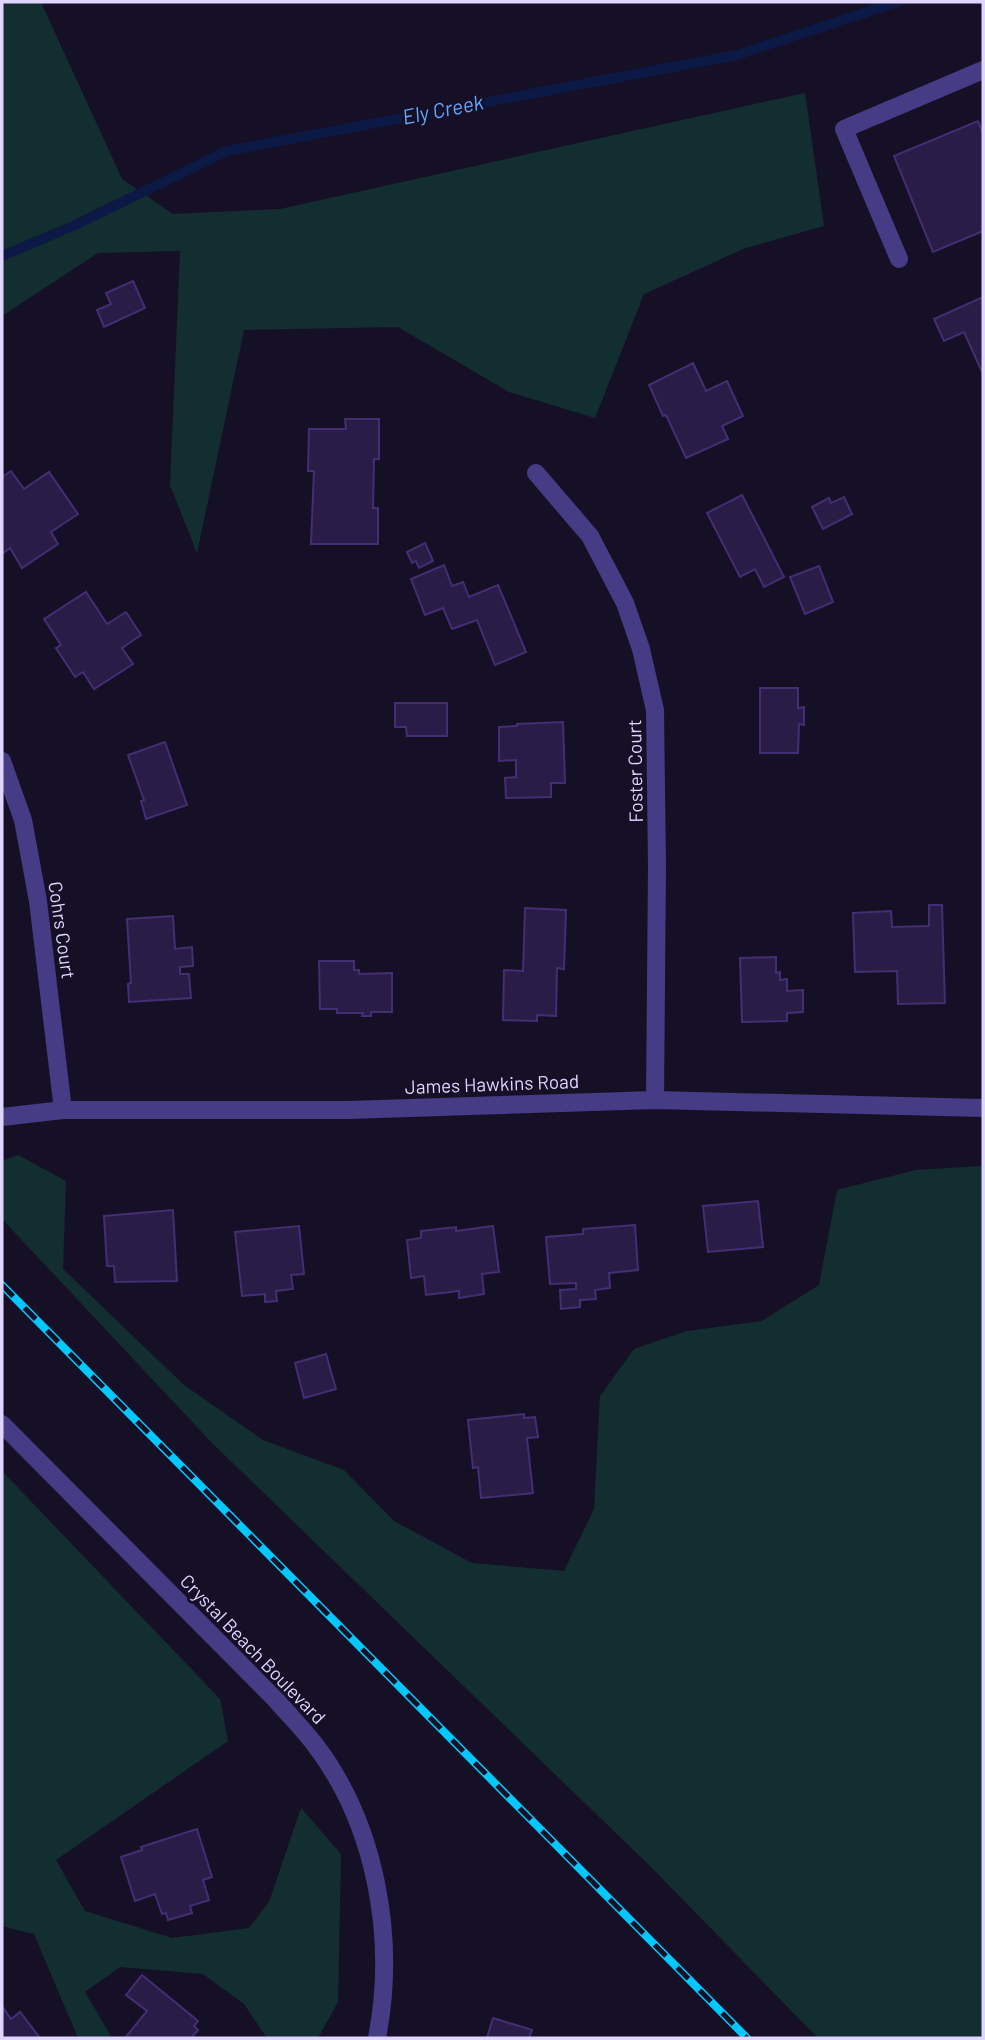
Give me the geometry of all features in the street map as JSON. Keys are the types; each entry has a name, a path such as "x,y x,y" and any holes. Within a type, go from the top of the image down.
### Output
{"street":[{"path":"899,259 844,128 983,69"},
{"name":"Foster Court","path":"536,473 590,536 625,603 655,710 655,1100"},
{"name":"Cohrs Court","path":"2,761 23,820 38,901 63,1110"},
{"name":"James Hawkins Road","path":"2,1117 63,1110 348,1110 655,1100 983,1108"},
{"name":"Crystal Beach Boulevard","path":"2,1424 277,1701 317,1748 332,1772 359,1828 377,1887 382,1916 384,1976 377,2038"}],"green space":[{"path":"2,2 41,2 122,179 173,214 280,209 805,93 824,226 743,249 644,294 595,418 509,392 398,327 244,330 197,553 170,485 180,251 98,253 2,316"},
{"path":"18,1155 66,1181 63,1269 184,1385 263,1440 344,1470 394,1521 472,1563 564,1571 594,1509 600,1396 634,1349 687,1331 762,1321 819,1285 837,1190 916,1170 983,1166 983,2038 818,2038 649,1865 212,1443 2,1219 2,1161"},
{"path":"2,1471 220,1699 228,1741 56,1860 85,1911 172,1938 249,1928 269,1902 301,1808 341,1854 338,2002 318,2038 267,2038 244,2004 203,1974 120,1967 85,1992 112,2038 78,2038 34,1934 2,1926"}],"building":[{"path":"978,121 983,133 983,231 933,252 894,156"},
{"path":"133,281 145,308 104,327 97,310 111,304 106,293"},
{"path":"983,297 983,374 964,332 944,341 934,319"},
{"path":"693,363 706,391 727,381 743,416 722,426 728,439 686,458 649,385"},
{"path":"345,419 379,419 379,459 374,459 373,508 378,508 378,544 311,544 314,471 308,471 309,429 346,429"},
{"path":"11,471 24,489 49,472 78,514 51,532 58,544 22,568 10,548 2,554 2,477"},
{"path":"742,495 784,577 764,587 755,569 740,577 707,513"},
{"path":"844,497 852,514 823,529 812,507 829,498 831,503"},
{"path":"425,543 433,561 419,568 416,561 412,563 407,552"},
{"path":"444,565 452,586 463,582 469,597 498,585 526,652 495,665 477,620 452,629 443,608 425,615 411,579"},
{"path":"819,566 833,602 805,614 790,577"},
{"path":"86,592 107,624 126,612 141,635 122,648 133,664 94,689 83,672 75,677 56,648 61,645 44,619"},
{"path":"760,688 798,688 798,708 804,707 804,725 799,724 798,753 760,753"},
{"path":"395,703 447,703 447,736 407,736 406,727 395,727"},
{"path":"563,722 565,783 551,783 551,797 506,798 505,778 516,777 516,760 499,761 499,727"},
{"path":"165,742 187,805 146,819 141,801 144,800 128,755"},
{"path":"929,905 942,905 945,1003 898,1004 897,971 855,972 853,913 891,911 892,927 929,926"},
{"path":"525,908 566,910 564,969 557,968 556,1016 537,1015 537,1021 503,1020 504,970 523,971"},
{"path":"173,916 175,949 192,947 193,966 180,967 180,974 189,974 191,998 129,1002 128,984 131,983 127,919"},
{"path":"776,957 776,973 780,972 780,980 787,979 787,991 803,990 803,1012 787,1013 787,1021 742,1022 740,958"},
{"path":"319,961 354,961 354,970 359,970 359,974 392,973 392,1012 371,1012 371,1016 362,1016 363,1013 337,1013 337,1009 320,1009"},
{"path":"758,1201 763,1247 708,1252 703,1206"},
{"path":"173,1210 177,1281 115,1282 114,1266 107,1266 104,1216"},
{"path":"635,1225 638,1270 609,1273 610,1288 595,1290 596,1299 580,1300 580,1307 561,1309 560,1290 576,1289 576,1283 550,1284 546,1237 583,1234 583,1229"},
{"path":"299,1226 304,1274 291,1275 293,1289 276,1291 277,1301 265,1302 265,1294 242,1296 235,1232"},
{"path":"493,1226 499,1272 482,1274 484,1294 459,1298 459,1291 426,1295 424,1276 411,1278 407,1240 421,1238 421,1231 456,1227 456,1231"},
{"path":"326,1354 336,1389 304,1398 295,1363"},
{"path":"524,1414 524,1418 535,1417 538,1437 527,1438 533,1493 481,1498 478,1467 473,1468 468,1420"},
{"path":"197,1829 212,1877 203,1880 209,1900 190,1906 192,1913 168,1920 166,1913 162,1914 155,1894 135,1901 121,1857 142,1850 141,1847"},
{"path":"142,1975 198,2021 194,2026 198,2030 191,2038 125,2038 147,2011 126,1995"},
{"path":"2,2006 11,2019 20,2012 40,2038 2,2038"},
{"path":"493,2018 532,2030 529,2038 487,2038"}],"waterway":[{"name":"Ely Creek","path":"2,256 75,225 227,151 737,55 897,2"}],"railway":[{"path":"2,1285 747,2038"}]}
